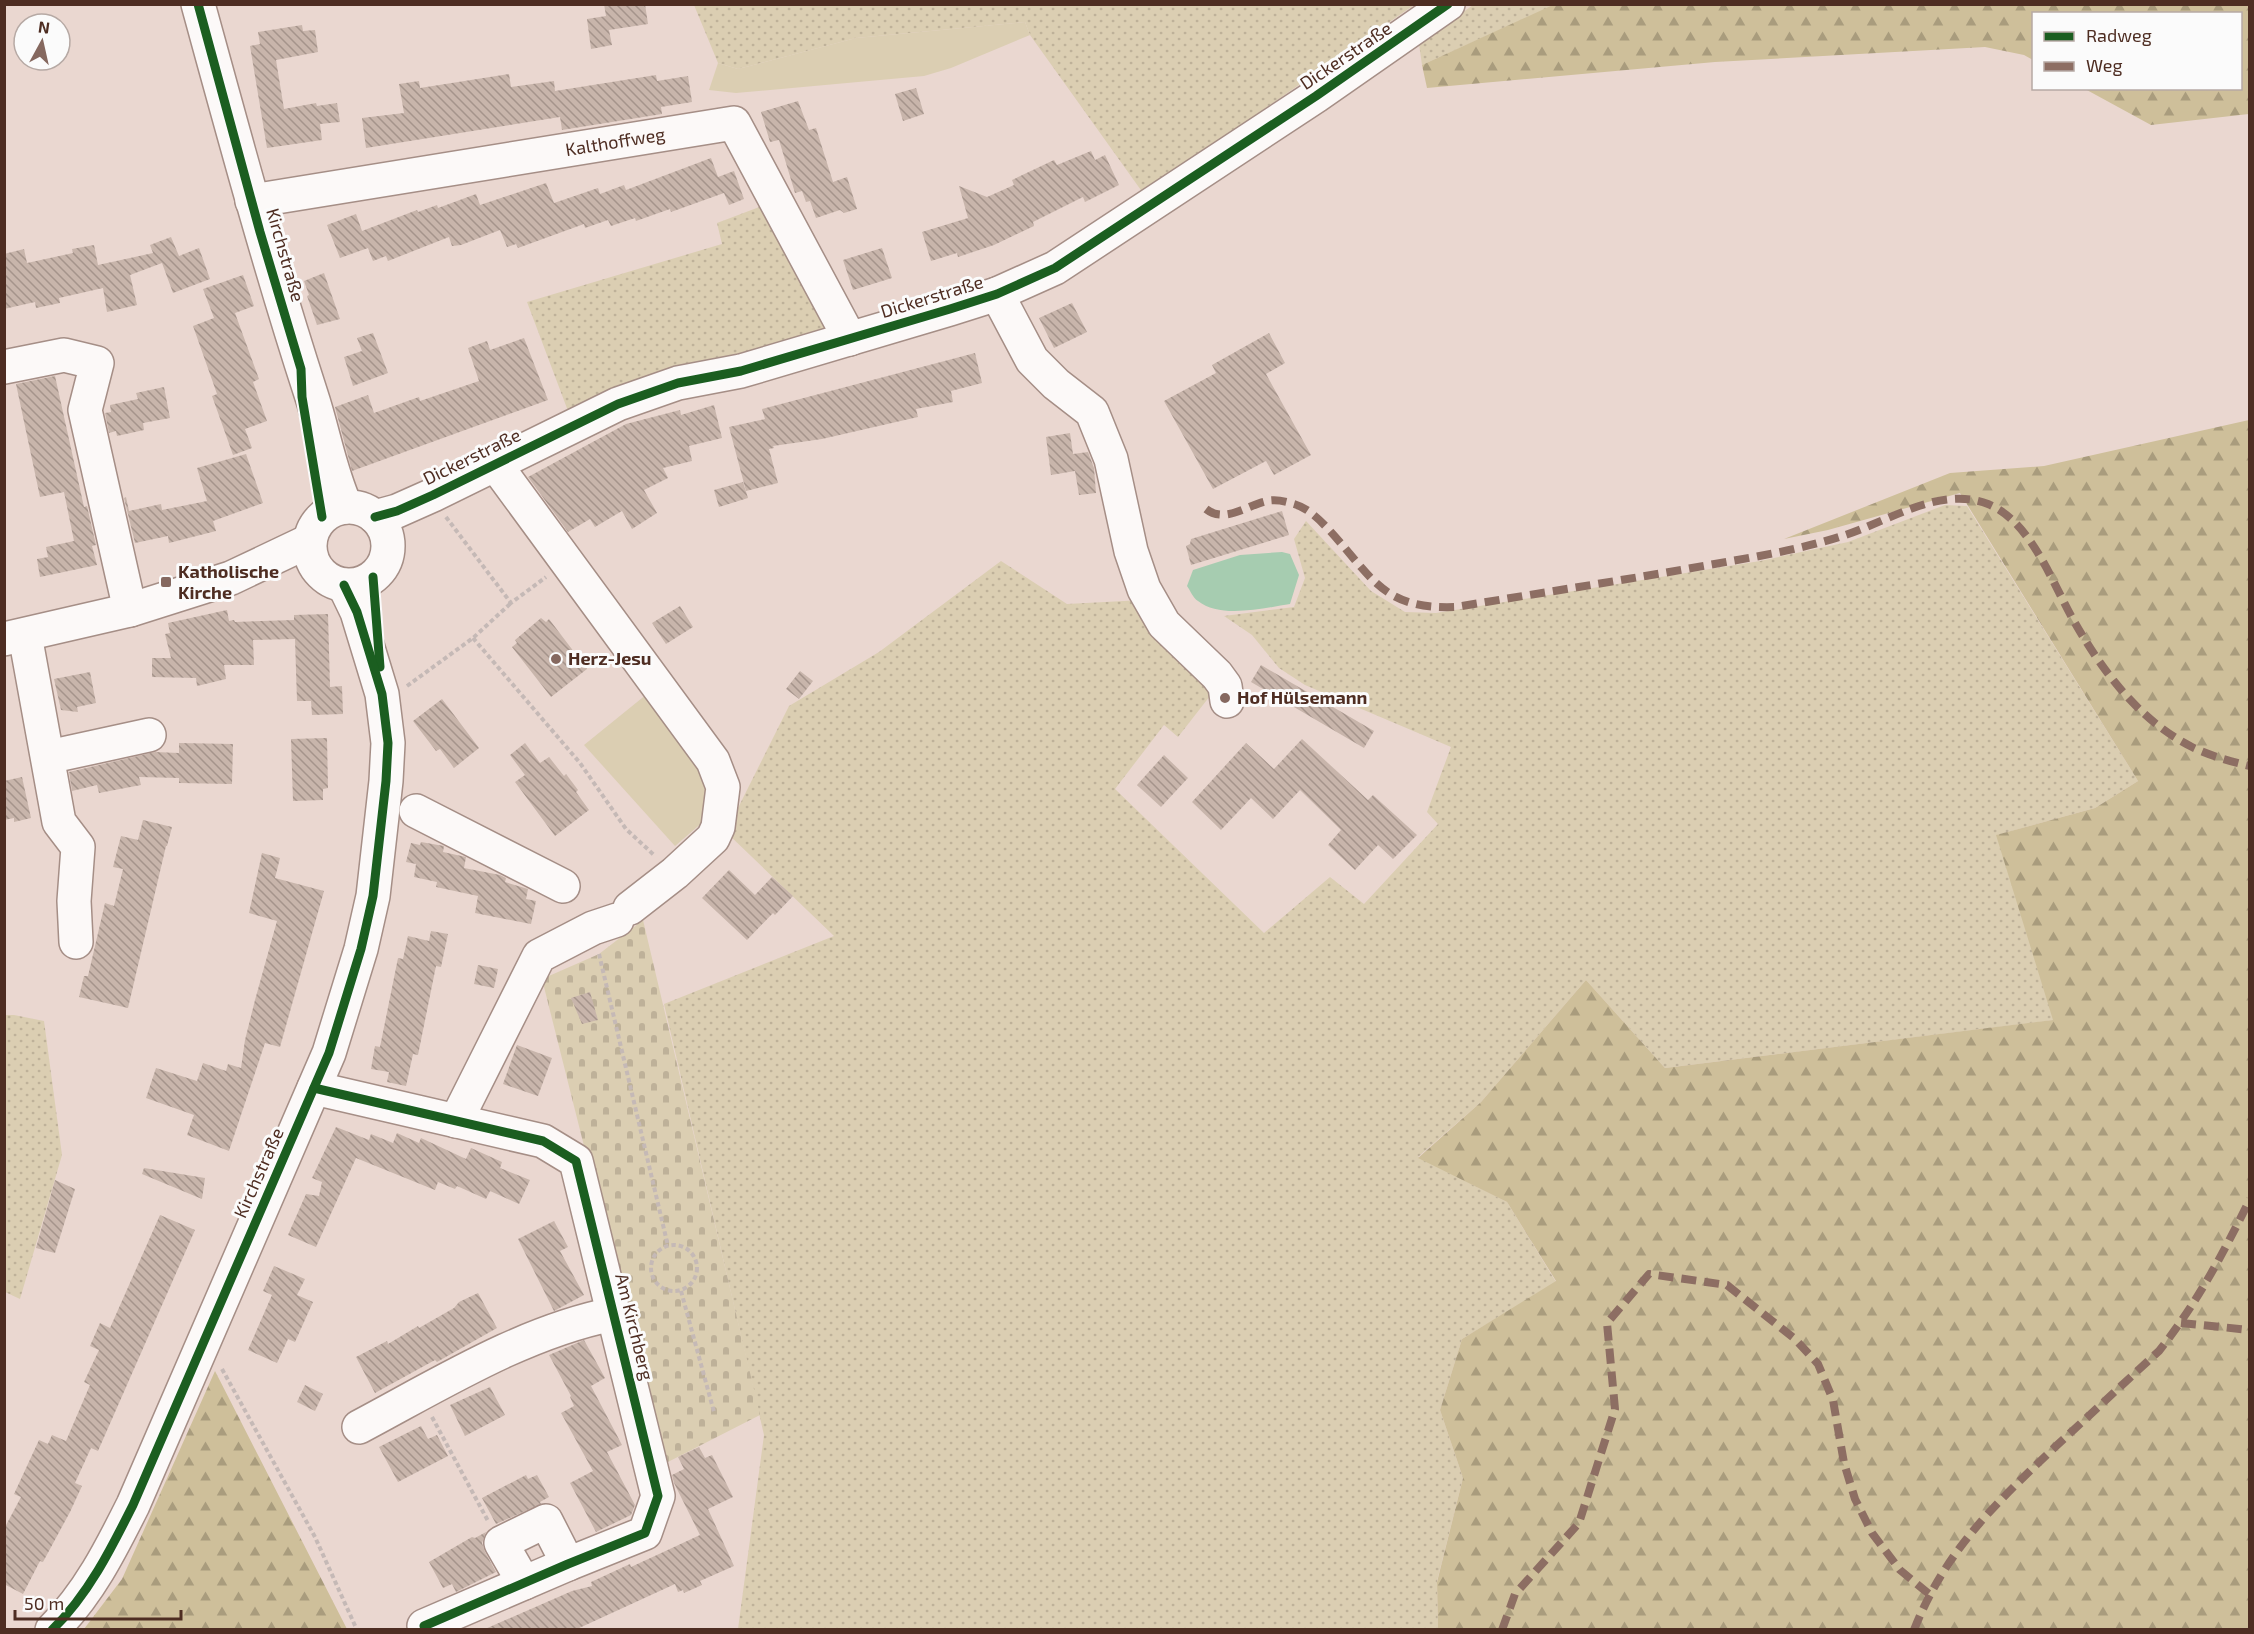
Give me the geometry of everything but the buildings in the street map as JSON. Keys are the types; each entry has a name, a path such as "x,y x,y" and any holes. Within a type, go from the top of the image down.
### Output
{"street":[{"name":"Kirchstraße","path":"198,4 252,201 311,394 334,478 343,532"},
{"name":"Dickerstraße","path":"76,942 74,901 78,847 59,822 48,757 15,637 130,610 231,578 397,512 618,404 678,383 741,371 997,294 1055,268 1097,242 1326,90 1448,4"},
{"name":"Kalthoffweg","path":"252,201 734,123 850,339"},
{"path":"997,294 1032,360 1050,379 1092,412 1111,459 1131,551 1144,589 1164,624 1217,675 1225,686 1227,701"},
{"path":"4,367 64,355 97,363 85,410 130,610"},
{"name":"Dickerstraße","path":"343,532 440,509 495,464"},
{"path":"456,1121 539,956 613,919 675,873 714,838 718,827 723,787 713,761 495,464"},
{"path":"343,532 385,561 358,581 332,581 343,532"},
{"name":"Kirchstraße","path":"52,1629 81,1596 107,1557 133,1505 329,1053 362,949 373,896 386,782 388,743 383,699 357,612 358,581"},
{"path":"48,757 149,735"},
{"path":"416,811 563,886"},
{"name":"Am Kirchberg","path":"314,1088 543,1141 576,1161 657,1496 645,1533 424,1626"},
{"name":"Am Kirchberg","path":"359,1427 499,1354 585,1320 614,1314"},
{"path":"524,1583 501,1543 546,1521 568,1564"}],"path":[{"path":"440,509 511,603"},
{"path":"383,699 473,638 511,603 566,562"},
{"path":"473,638 580,763 626,830 675,873"},
{"path":"613,919 668,1246"},
{"path":"668,1246 684,1247 693,1254 697,1261 698,1271 695,1279 681,1291 668,1291 662,1288 652,1275 652,1261 656,1254 668,1246"},
{"path":"681,1291 714,1412"},
{"path":"205,1337 315,1537 357,1629"},
{"path":"420,1395 501,1543"}],"green space":[{"path":"1555,4 2249,5 2249,114 2151,125 2087,90 2242,90 2242,12 2032,12 2032,59 2024,55 1985,47 1715,62 1427,88 1422,65"},
{"path":"694,5 1414,5 1143,193 1030,35 1025,22 856,38 738,69 718,63"},
{"path":"1473,5 1555,5 1422,65 1419,44"},
{"path":"1025,22 1030,35 951,68 924,76 736,93 709,90 718,63 738,69 856,38"},
{"path":"770,203 830,334 615,388 568,411 527,302 722,244 717,223"},
{"path":"2249,420 2249,1629 1438,1629 1437,1582 1463,1478 1440,1410 1462,1339 1556,1281 1507,1202 1418,1158 1481,1102 1586,980 1665,1068 2053,1020 1996,835 2095,808 2138,781 1960,493 1828,530 1784,539 1950,473 2044,466"},
{"path":"1945,505 1967,506 2138,781 2095,808 1997,835 2054,1020 1665,1068 1586,980 1481,1102 1418,1157 1507,1202 1556,1282 1462,1339 1440,1410 1463,1478 1437,1581 1438,1629 738,1629 764,1435 664,1004 834,936 726,832 789,706 879,652 1001,561 1067,604 1143,600 1217,687 1178,737 1164,725 1115,789 1264,933 1330,877 1364,904 1438,824 1427,812 1451,747 1305,685 1279,668 1252,635 1224,616 1294,607 1305,578 1294,539 1306,521 1371,591 1405,612 1436,613 1760,561 1848,542"},
{"path":"647,694 707,764 711,815 675,846 584,745"},
{"path":"643,920 760,1415 664,1464 542,979 599,954"},
{"path":"4,1015 44,1021 62,1155 20,1299 5,1292"},
{"path":"215,1371 347,1629 84,1629 122,1579"}],"shaded area":[{"path":"1282,552 1290,554 1299,575 1290,604 1255,610 1218,610 1196,600 1187,586 1193,570 1240,555"}],"marked path":[{"path":"1206,509 1221,515 1273,500 1299,506 1318,519 1370,576 1395,597 1431,607 1456,607 1776,553 1842,536 1933,502 1970,499 1988,504 2003,513 2029,540 2086,641 2124,694 2156,724 2192,747 2213,756 2250,766"},
{"path":"1914,1630 1926,1602 1956,1552 1992,1509 2159,1351 2209,1278 2250,1199"},
{"path":"1502,1630 1515,1594 1579,1523 1615,1409 1607,1323 1649,1274 1727,1285 1795,1339 1818,1364 1833,1400 1844,1463 1855,1499 1872,1533 1900,1570 1929,1594"},
{"path":"2181,1323 2250,1330"}],"cycle path":[{"path":"198,4 260,232 301,369 302,397 322,517"},
{"path":"375,517 397,511 433,495 618,404 678,383 741,371 950,309 997,294 1055,268 1316,96 1448,4"},
{"path":"373,577 380,667"},
{"path":"52,1630 88,1587 133,1505 329,1053 361,949 373,896 388,743 382,694 357,612 344,585"},
{"path":"314,1088 543,1141 576,1161 658,1496 645,1533 424,1626"}],"place":[{"name":"Katholische Kirche","path":"166,582"},
{"name":"Herz-Jesu","path":"556,659"},
{"name":"Hof Hülsemann","path":"1225,698"}]}
